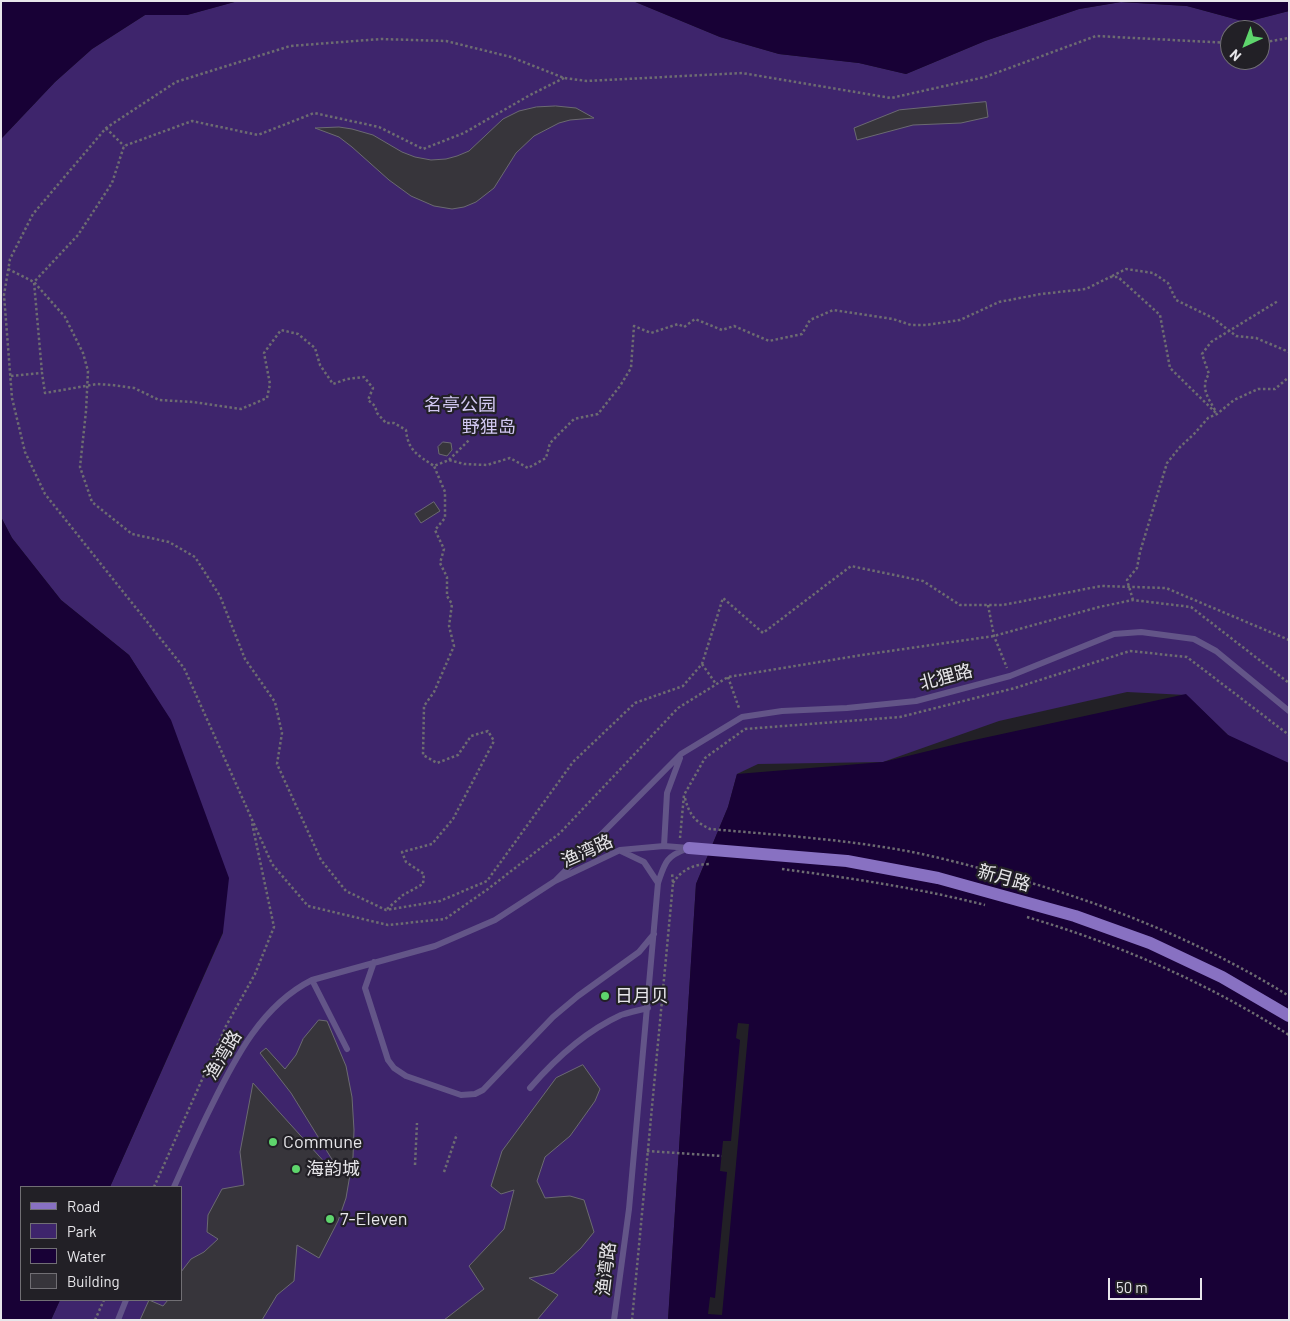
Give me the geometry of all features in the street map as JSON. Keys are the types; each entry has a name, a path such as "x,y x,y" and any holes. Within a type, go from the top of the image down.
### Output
{"street":[{"name":"新月路","path":"684,847 847,861 938,878 1075,916 1150,943 1222,977 1289,1016"}],"lane":[{"name":"北狸路","path":"555,881 681,754 742,717 782,711 846,708 916,701 1010,676 1114,634 1141,632 1194,639 1216,652 1289,711"},
{"path":"664,846 668,792 681,754"},
{"name":"渔湾路","path":"174,1186 225,1078 247,1040 275,1007 300,986 312,980 435,946 495,920 555,881 620,850 664,846 684,847"},
{"path":"671,854 684,847"},
{"path":"620,850 644,862 658,883"},
{"name":"渔湾路","path":"614,1320 629,1209 655,934 658,883 671,854"},
{"path":"374,962 365,988 388,1060 394,1068 418,1081 460,1095 475,1094 483,1090 553,1017 578,996 639,952 655,934"},
{"path":"312,980 347,1049"},
{"path":"530,1088 559,1058 601,1026 623,1014 648,1008"},
{"path":"118,1320 126,1301"}],"path":[{"path":"1220,42 1096,36 985,77 891,98 742,73 587,81 564,78 511,57 446,41 381,39 290,46 176,82 106,128 33,214 10,259 4,295 12,398 24,452 45,494 184,668 272,864 308,906 388,925 445,919 488,889 560,833 678,708 728,677 994,636 1133,600 1191,608 1289,683"},
{"path":"1270,41 1289,38"},
{"path":"124,146 192,121 258,135 314,113 379,127 424,148 464,132 564,78"},
{"path":"106,128 124,146"},
{"path":"124,146 112,183 78,235 34,282 45,393 97,384 112,385 134,388 159,400 193,402 242,409 267,398 270,384 264,353 281,330 298,334 315,348 320,365 333,384 347,379 364,377 373,388 368,400 375,406 377,413 386,423 394,423 406,430 407,442 417,454 434,466 445,492 445,518 435,530 444,549 440,564 447,578 447,596 452,604 449,626 454,646 434,692 424,706 423,755 436,763 458,755 471,736 488,731 494,740 453,819 432,844 402,852 406,862 424,874 423,884 403,895 386,910"},
{"path":"8,269 34,282 65,317 84,353 88,371 80,467 92,502 132,534 169,542 195,557 220,596 245,659 274,702 282,733 277,764 321,860 346,891 386,910 440,901 487,881 572,762 635,703 683,686 702,664 723,598 763,633 851,566 923,581 960,605 1003,605 1101,586 1166,588 1289,640"},
{"path":"449,460 464,464 487,465 510,458 528,468 546,458 550,443 574,419 598,414 620,386 631,368 634,326 651,333 678,324 684,327 695,319 722,330 734,326 769,341 802,334 810,320 833,310 875,315 911,324 926,325 960,320 999,302 1041,294 1086,289 1126,269 1153,273 1168,283 1176,300 1214,318 1236,336 1256,338 1289,352"},
{"path":"1110,277 1118,277 1160,315 1170,368 1217,414"},
{"path":"1217,414 1205,392 1204,380 1209,374 1202,354 1211,342 1278,301"},
{"path":"10,376 42,374"},
{"path":"1133,600 1127,580 1137,568 1140,552 1167,463 1208,418 1217,414 1234,400 1258,389 1275,389 1289,378"},
{"path":"434,466 449,460 469,440"},
{"path":"988,605 994,636 1015,688"},
{"path":"684,847 684,795 705,758 745,729 900,717 1015,688 1130,651 1187,657 1289,735"},
{"path":"702,664 716,684"},
{"path":"728,677 745,729"},
{"path":"154,1186 226,1026 255,974 274,927 251,816"},
{"path":"632,1320 672,883 671,854"},
{"path":"672,883 683,870 689,867 714,864"},
{"path":"779,869 895,885 946,895 993,908"},
{"path":"1021,915 1072,930 1154,963 1211,990 1289,1035"},
{"path":"414,1165 417,1123"},
{"path":"444,1172 457,1134"},
{"path":"647,1151 722,1156"},
{"path":"95,1320 104,1301"}],"green space":[{"name":"野狸岛","path":"238,1 633,1 720,37 779,54 859,63 906,74 985,41 1079,9 1121,2 1187,6 1239,20 1220,20 1220,70 1270,70 1270,20 1254,20 1289,11 1289,784 1228,735 1186,695 1127,692 999,721 883,762 758,764 737,774 728,807 696,884 668,1320 51,1320 60,1301 182,1301 182,1186 110,1186 223,933 170,720 129,655 61,600 12,538 1,517 1,139 55,82 92,49 145,15 187,15"}],"water":[{"path":"1,1 238,1 187,15 145,15 92,49 55,82 1,139"},
{"path":"633,1 1289,1 1289,11 1254,20 1239,20 1187,6 1121,2 1079,9 985,41 906,74 859,63 779,54 720,37"},
{"path":"1,517 12,538 61,600 129,655 171,720 229,878 223,932 110,1186 20,1186 20,1301 60,1301 51,1320 1,1320"},
{"path":"1186,694 1228,735 1289,763 1289,1320 668,1320 696,884 728,807 737,774 883,762 965,742"}],"pier":[{"path":"738,1023 749,1024 722,1315 708,1314 710,1297 715,1298 727,1172 720,1171 723,1141 731,1141 740,1040 736,1038"}],"building":[{"path":"986,102 988,117 961,123 913,125 857,140 854,128 899,110"},
{"path":"536,107 576,108 594,118 559,123 534,136 516,153 494,188 476,202 452,209 434,206 411,196 389,180 339,137 315,128 339,127 352,129 373,135 402,152 415,157 431,160 446,159 469,151 503,119 519,111"},
{"path":"443,442 451,443 452,450 447,456 439,454 438,447"},
{"path":"434,502 440,511 421,523 415,514"},
{"name":"海韵城","path":"319,1020 327,1021 346,1066 352,1097 353,1157 346,1198 338,1221 319,1258 297,1245 294,1281 277,1295 262,1320 140,1320 149,1301 163,1306 167,1301 182,1301 182,1271 191,1259 204,1252 218,1239 207,1232 208,1215 222,1189 244,1185 240,1152 253,1083 328,1166 333,1161 291,1093 260,1053 266,1048 285,1069 296,1055 303,1039"},
{"path":"583,1065 600,1089 595,1101 570,1136 545,1157 537,1181 545,1198 570,1196 584,1200 594,1232 581,1248 554,1273 529,1278 558,1295 537,1320 444,1320 484,1289 469,1266 504,1229 514,1190 501,1194 491,1186 502,1151 556,1078"}],"place":[{"name":"日月贝","path":"605,996"},
{"name":"Commune","path":"273,1142"},
{"name":"海韵城","path":"296,1169"},
{"name":"7-Eleven","path":"330,1219"}],"park label":[{"name":"名亭公园","path":"460,405"}]}
